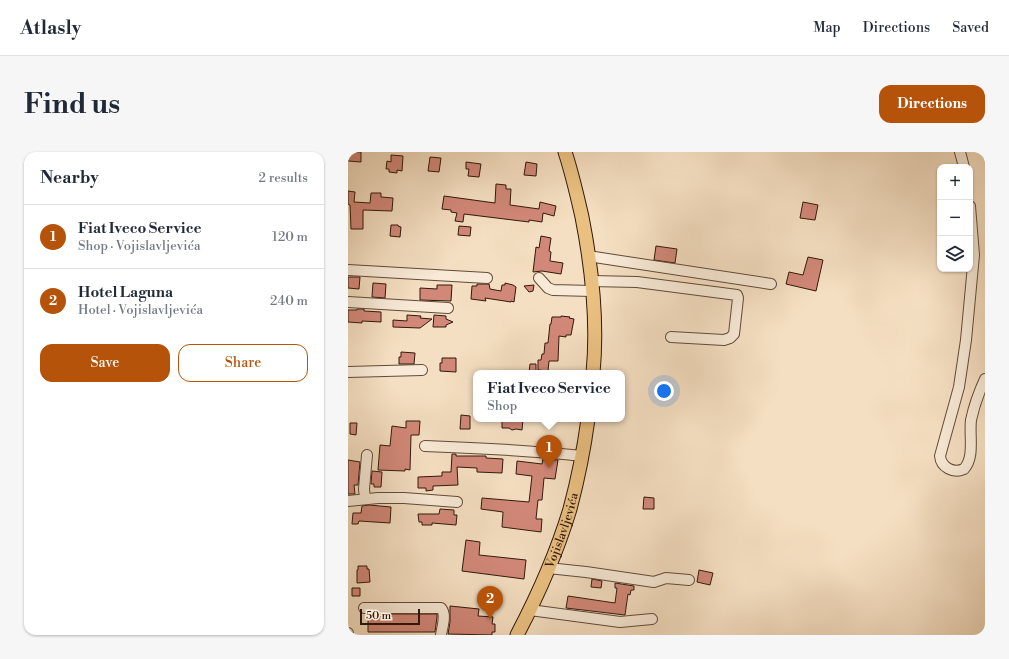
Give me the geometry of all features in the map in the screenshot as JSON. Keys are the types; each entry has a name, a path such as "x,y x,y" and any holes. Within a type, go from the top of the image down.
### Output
{"main road":[{"path":"565,152 577,196 592,286 594,316 593,370"},
{"name":"Vojislavljevića","path":"516,635 530,610 548,568 570,508 582,456 588,422"}],"street":[{"path":"960,152 963,164"},
{"path":"972,236 974,255 966,340 959,387 940,456 943,464 951,470 960,471 967,465 969,460 971,420 985,379"},
{"path":"588,256 771,284"},
{"path":"348,270 487,278"},
{"path":"539,278 548,288 553,290 637,282 737,294 738,298 734,334 730,338 724,340 671,337"},
{"path":"348,302 448,308"},
{"path":"348,372 422,370"},
{"path":"425,446 492,448 582,456"},
{"path":"365,499 364,489 367,454"},
{"path":"348,501 404,498 457,502"},
{"path":"548,568 654,582 666,578 688,580"},
{"path":"364,608 441,608 444,611 444,616 441,635"},
{"path":"530,610 620,622 652,619"}],"building":[{"path":"348,152 361,152 361,162 348,161"},
{"path":"391,155 403,156 402,171 397,170 397,173 389,172 389,169 386,169 387,161 391,162"},
{"path":"430,157 441,158 439,172 428,171"},
{"path":"466,162 481,164 479,177 468,176 469,169 466,169"},
{"path":"526,162 537,164 536,176 524,175"},
{"path":"496,184 506,185 506,189 511,189 510,205 539,209 540,202 556,206 554,216 543,213 542,222 529,220 529,222 464,214 463,222 455,221 457,213 451,212 451,210 442,209 444,196 495,203"},
{"path":"348,191 355,192 354,202 370,203 371,193 381,193 381,197 393,198 392,211 363,210 363,229 351,229"},
{"path":"803,202 818,205 815,220 800,218"},
{"path":"391,225 398,225 401,227 400,237 390,236"},
{"path":"459,226 471,227 470,236 458,235"},
{"path":"541,236 551,238 549,251 551,252 550,261 563,263 561,274 542,271 533,272 536,247 539,248"},
{"path":"656,246 677,249 675,263 654,260"},
{"path":"808,257 823,260 816,291 786,284 789,272 803,275"},
{"path":"348,277 360,277 359,289 348,288"},
{"path":"373,283 386,284 385,298 372,297"},
{"path":"505,283 516,287 514,302 485,298 486,301 471,299 472,286 477,286 477,284 489,284 490,289 501,291 502,285 505,285"},
{"path":"437,285 452,285 451,301 420,300 420,288 437,289"},
{"path":"534,285 533,291 529,292 524,286"},
{"path":"357,309 381,312 381,322 348,322 348,310"},
{"path":"407,315 421,316 420,318 432,319 420,328 393,327 393,320 407,321"},
{"path":"434,315 446,316 446,319 453,322 446,325 446,327 433,327"},
{"path":"552,317 570,317 569,318 574,319 571,335 566,335 566,337 559,336 558,361 549,361 548,370 538,370 538,360 541,360 542,354 544,354 545,343 548,343"},
{"path":"401,352 415,353 414,364 399,364"},
{"path":"442,358 456,358 456,372 440,371 440,363 442,363"},
{"path":"530,364 536,364 536,370 529,370"},
{"path":"461,415 470,416 470,429 460,429"},
{"path":"406,421 420,421 419,435 411,435 410,470 378,470 380,445 390,446 392,426 406,428"},
{"path":"502,422 523,422 522,430 502,428"},
{"path":"350,423 357,423 356,435 350,434"},
{"path":"452,454 456,454 456,456 486,456 486,458 503,459 502,473 477,472 477,468 457,467 458,485 433,486 433,490 426,491 426,488 418,488 418,477 442,476 442,472 451,472"},
{"path":"543,459 558,460 555,479 544,478 542,500 538,500 536,519 542,519 541,532 502,527 503,512 481,509 482,498 529,502 532,476 516,474 517,461 542,464"},
{"path":"348,460 360,462 358,485 354,485 355,494 348,494"},
{"path":"372,471 382,472 381,487 374,487 374,484 371,484"},
{"path":"644,497 654,498 654,509 643,509"},
{"path":"369,505 391,507 390,523 359,521 358,524 352,524 353,513 361,513 362,506"},
{"path":"440,509 454,510 454,515 457,515 456,525 432,523 432,525 422,525 422,522 419,522 418,514 439,514"},
{"path":"466,540 480,542 479,555 526,560 524,579 462,571"},
{"path":"358,566 367,566 367,569 369,569 370,582 357,583"},
{"path":"699,570 713,573 710,585 697,582"},
{"path":"592,579 602,581 601,588 591,587"},
{"path":"615,583 634,586 634,590 631,590 630,595 628,594 625,615 566,608 568,596 615,603 617,588 615,588"},
{"path":"352,588 360,588 360,596 352,596"},
{"path":"450,606 479,609 478,616 493,617 492,624 495,624 495,632 492,632 492,635 448,634"},
{"path":"368,614 437,614 435,632 368,632"}],"place":[{"name":"Fiat Iveco Service","path":"549,468"},
{"name":"Hotel Laguna","path":"490,619"}]}
